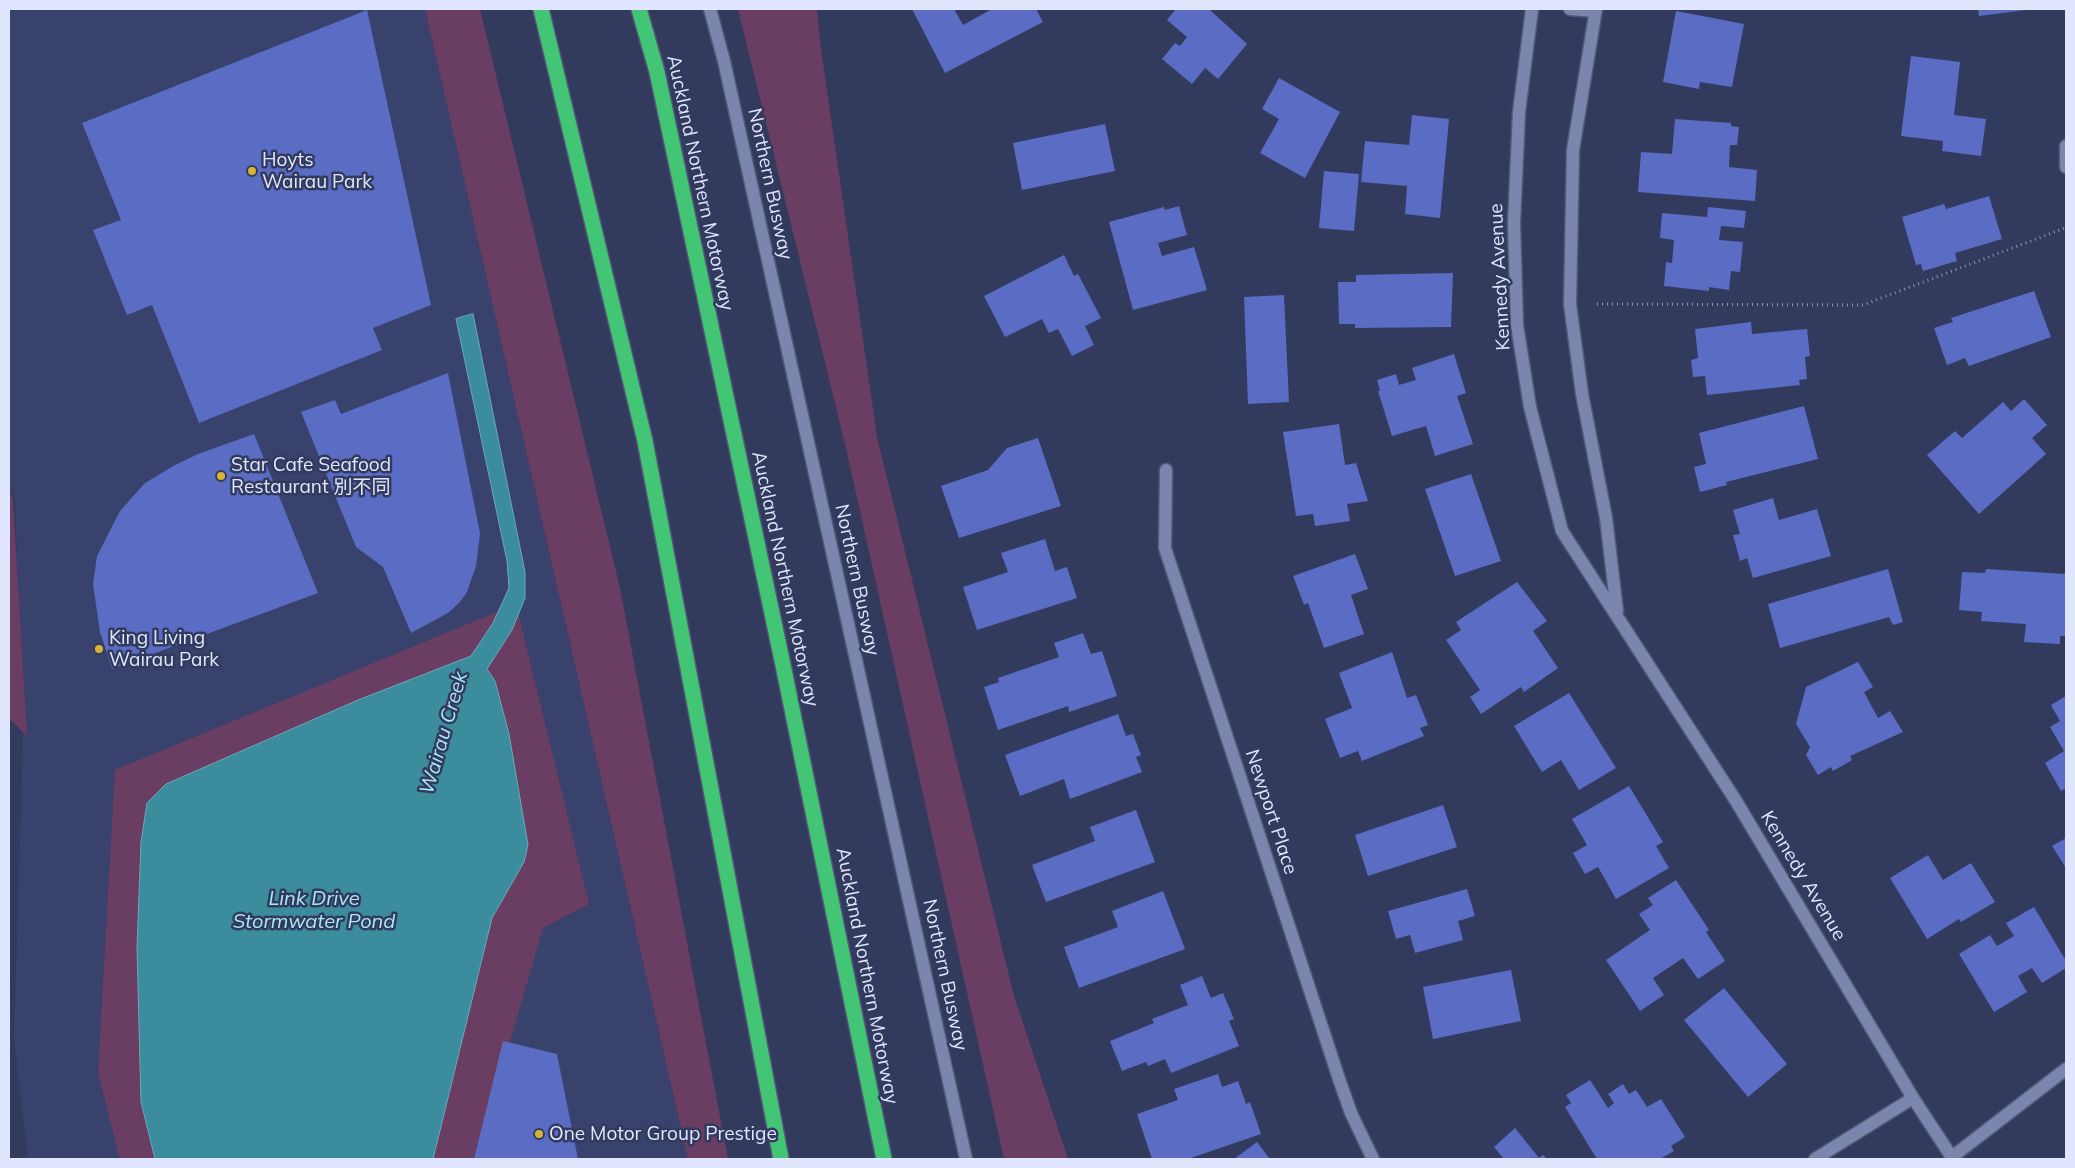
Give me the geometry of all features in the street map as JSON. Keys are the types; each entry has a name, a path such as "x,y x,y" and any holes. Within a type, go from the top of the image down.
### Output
{"highway":[{"path":"541,9 645,441 781,1159"},
{"name":"Auckland Northern Motorway","path":"639,9 657,72 783,665 884,1159"}],"street":[{"name":"Northern Busway","path":"710,9 724,62 966,1159"},
{"name":"Kennedy Avenue","path":"1532,9 1519,112 1516,168 1514,224 1518,325 1530,407 1562,531 1736,800 1913,1098 1953,1158"},
{"path":"1570,9 1595,10"},
{"name":"Kennedy Avenue","path":"1595,10 1573,150 1570,304 1582,394 1606,518 1617,614"},
{"path":"2066,146 2066,167"},
{"name":"Newport Place","path":"1166,470 1165,548 1345,1096 1361,1137 1373,1159"},
{"path":"1953,1158 2066,1069"},
{"path":"1815,1159 1913,1098"}],"path":[{"path":"1596,304 1863,306 2065,228"}],"shaded area":[{"path":"9,9 425,9 688,1159 28,1159 14,1037 23,743 15,499 9,486"},
{"path":"425,9 480,9 620,588 728,1159 688,1159"},
{"path":"738,9 817,9 820,42 877,437 1014,996 1068,1159 1004,1159 845,444"},
{"path":"9,488 13,500 27,736 10,719 9,709"},
{"name":"Link Drive Stormwater Pond","path":"516,604 589,904 543,928 476,1159 120,1159 98,1073 115,770"}],"water":[{"name":"Link Drive Stormwater Pond","path":"473,314 525,572 525,598 512,630 487,669 495,681 509,734 528,845 524,862 492,918 433,1159 155,1159 141,1102 137,948 141,842 147,803 166,784 358,700 471,656 493,623 509,588 507,561 456,319"}],"building":[{"path":"912,9 954,9 963,25 992,9 1036,9 1043,22 945,73"},
{"path":"1176,9 1209,9 1247,44 1218,79 1205,68 1192,84 1162,59 1175,43 1180,46 1187,37 1167,20"},
{"path":"1978,9 2026,9 2026,10 1979,16"},
{"name":"Hoyts Wairau Park","path":"367,10 431,305 373,328 382,350 199,423 152,305 127,315 93,230 121,220 82,123"},
{"path":"1676,11 1744,24 1732,87 1700,82 1699,89 1663,82"},
{"path":"1911,56 1960,62 1954,115 1986,119 1981,156 1942,151 1943,141 1901,136"},
{"path":"1279,78 1340,112 1305,178 1260,153 1279,119 1262,109"},
{"path":"1412,115 1449,119 1440,218 1405,214 1407,186 1361,182 1365,141 1409,145"},
{"path":"1675,119 1731,123 1731,126 1739,127 1737,145 1730,145 1729,167 1757,170 1755,201 1638,192 1641,152 1672,154"},
{"path":"1105,124 1115,171 1022,190 1013,143"},
{"path":"1324,171 1359,174 1354,231 1319,228"},
{"path":"1989,196 2002,239 1955,253 1957,261 1923,271 1921,264 1916,265 1902,217 1944,204 1946,209"},
{"path":"1179,206 1187,235 1158,243 1162,256 1194,247 1207,290 1133,310 1109,222 1164,207 1165,210"},
{"path":"1708,207 1746,211 1744,228 1721,226 1719,240 1743,242 1740,272 1731,271 1729,290 1709,287 1709,291 1664,286 1666,262 1672,263 1674,240 1660,238 1662,213 1707,217"},
{"path":"1064,255 1074,276 1078,274 1101,318 1085,326 1094,345 1072,356 1058,329 1049,333 1042,319 1005,337 984,296"},
{"path":"1453,273 1451,327 1355,328 1355,324 1339,324 1338,282 1356,282 1356,275"},
{"path":"2034,291 2051,337 1969,366 1965,358 1947,365 1934,328 1953,322 1951,318"},
{"path":"1284,295 1289,402 1248,404 1244,297"},
{"path":"1751,322 1752,334 1807,329 1810,356 1805,357 1807,379 1799,380 1800,385 1707,395 1705,376 1693,377 1691,360 1698,358 1695,329"},
{"path":"1454,354 1466,393 1457,396 1473,444 1435,456 1426,426 1392,436 1378,391 1380,391 1377,380 1396,374 1399,385 1416,380 1412,368"},
{"path":"448,373 480,533 476,566 467,592 459,603 448,613 411,633 383,567 356,547 301,412 335,400 341,414"},
{"path":"2024,399 2047,425 2032,438 2046,454 1979,514 1927,455 1955,431 1962,438 2003,402 2011,411"},
{"path":"1804,406 1818,459 1726,482 1727,485 1700,492 1694,467 1706,464 1699,433"},
{"path":"1339,424 1345,465 1356,463 1368,501 1347,504 1350,521 1315,526 1313,514 1296,516 1283,432"},
{"path":"254,434 318,593 112,669 100,632 93,584 97,556 120,511 145,483 175,465 198,454"},
{"path":"1038,438 1061,506 959,538 941,486 988,470 1007,448"},
{"path":"1471,474 1501,561 1455,576 1425,489"},
{"path":"1773,498 1779,520 1817,509 1831,556 1753,578 1747,558 1740,561 1733,535 1740,534 1733,510"},
{"path":"1045,539 1055,571 1067,567 1077,598 977,630 963,587 1008,572 1001,553"},
{"path":"1355,554 1368,589 1351,595 1364,634 1324,648 1308,603 1304,605 1293,576"},
{"path":"1888,569 1903,622 1893,625 1889,617 1780,648 1768,604"},
{"path":"1986,569 2066,574 2066,636 2060,636 2060,644 2024,642 2026,624 1981,621 1982,612 1959,610 1962,572 1985,573"},
{"path":"1517,582 1547,621 1533,631 1558,668 1524,692 1521,687 1481,714 1470,697 1480,690 1446,640 1461,630 1456,622"},
{"path":"1083,633 1091,654 1102,651 1117,696 1069,712 1068,706 998,730 984,687 999,682 998,678 1059,657 1054,643"},
{"path":"1392,652 1407,698 1416,695 1428,725 1420,728 1424,736 1362,761 1358,751 1340,758 1325,719 1352,708 1339,673"},
{"path":"1858,662 1873,687 1864,692 1878,718 1890,711 1903,732 1850,756 1852,760 1833,771 1831,767 1818,775 1806,755 1810,747 1796,724 1806,687"},
{"path":"1569,693 1616,768 1579,790 1561,760 1542,772 1514,726"},
{"path":"2066,696 2066,788 2061,791 2045,763 2064,751 2050,727 2060,721 2051,705"},
{"path":"1118,714 1126,736 1133,734 1141,755 1136,757 1142,772 1070,799 1064,779 1020,796 1005,755"},
{"path":"1629,786 1663,842 1656,846 1669,868 1616,899 1598,867 1585,874 1573,853 1587,845 1572,819"},
{"path":"1443,805 1457,847 1368,876 1355,835"},
{"path":"1136,810 1155,862 1046,902 1032,865 1095,841 1090,827"},
{"path":"2066,838 2066,868 2052,846"},
{"path":"1928,855 1943,880 1971,863 1995,902 1961,922 1959,919 1927,939 1890,878"},
{"path":"1676,880 1709,930 1706,932 1725,961 1698,979 1683,958 1653,978 1664,995 1640,1011 1606,960 1650,930 1639,914 1653,905 1648,898"},
{"path":"1467,889 1475,916 1458,921 1463,940 1415,953 1410,935 1396,939 1388,911"},
{"path":"1163,891 1185,949 1079,988 1064,947 1118,927 1112,911"},
{"path":"2034,907 2066,961 2066,968 2042,983 2032,968 2018,976 2027,992 1994,1012 1959,954 1990,935 1997,946 2014,936 2006,923"},
{"path":"1511,970 1521,1021 1433,1039 1423,987"},
{"path":"1202,976 1211,998 1223,993 1234,1019 1229,1021 1239,1046 1171,1073 1165,1059 1148,1066 1146,1062 1122,1071 1110,1041 1154,1023 1152,1019 1188,1005 1180,985"},
{"path":"1724,988 1787,1064 1748,1097 1684,1020"},
{"path":"503,1041 557,1054 578,1159 474,1159"},
{"path":"1218,1074 1222,1087 1238,1081 1246,1104 1250,1102 1261,1134 1188,1159 1152,1159 1137,1114 1178,1100 1174,1089"},
{"path":"1590,1080 1608,1108 1614,1103 1608,1094 1623,1084 1629,1094 1636,1090 1647,1107 1661,1099 1685,1137 1671,1146 1674,1151 1660,1159 1597,1159 1565,1107 1571,1103 1566,1095"},
{"path":"1515,1128 1539,1158 1543,1155 1547,1159 1504,1159 1494,1147"},
{"path":"1257,1142 1270,1159 1234,1159"}],"place":[{"name":"Hoyts Wairau Park","path":"252,171"},
{"name":"Star Cafe Seafood Restaurant 別不同","path":"221,476"},
{"name":"King Living Wairau Park","path":"99,649"},
{"name":"One Motor Group Prestige","path":"539,1134"}],"water label":[{"name":"Wairau Creek","path":"444,733"}]}
